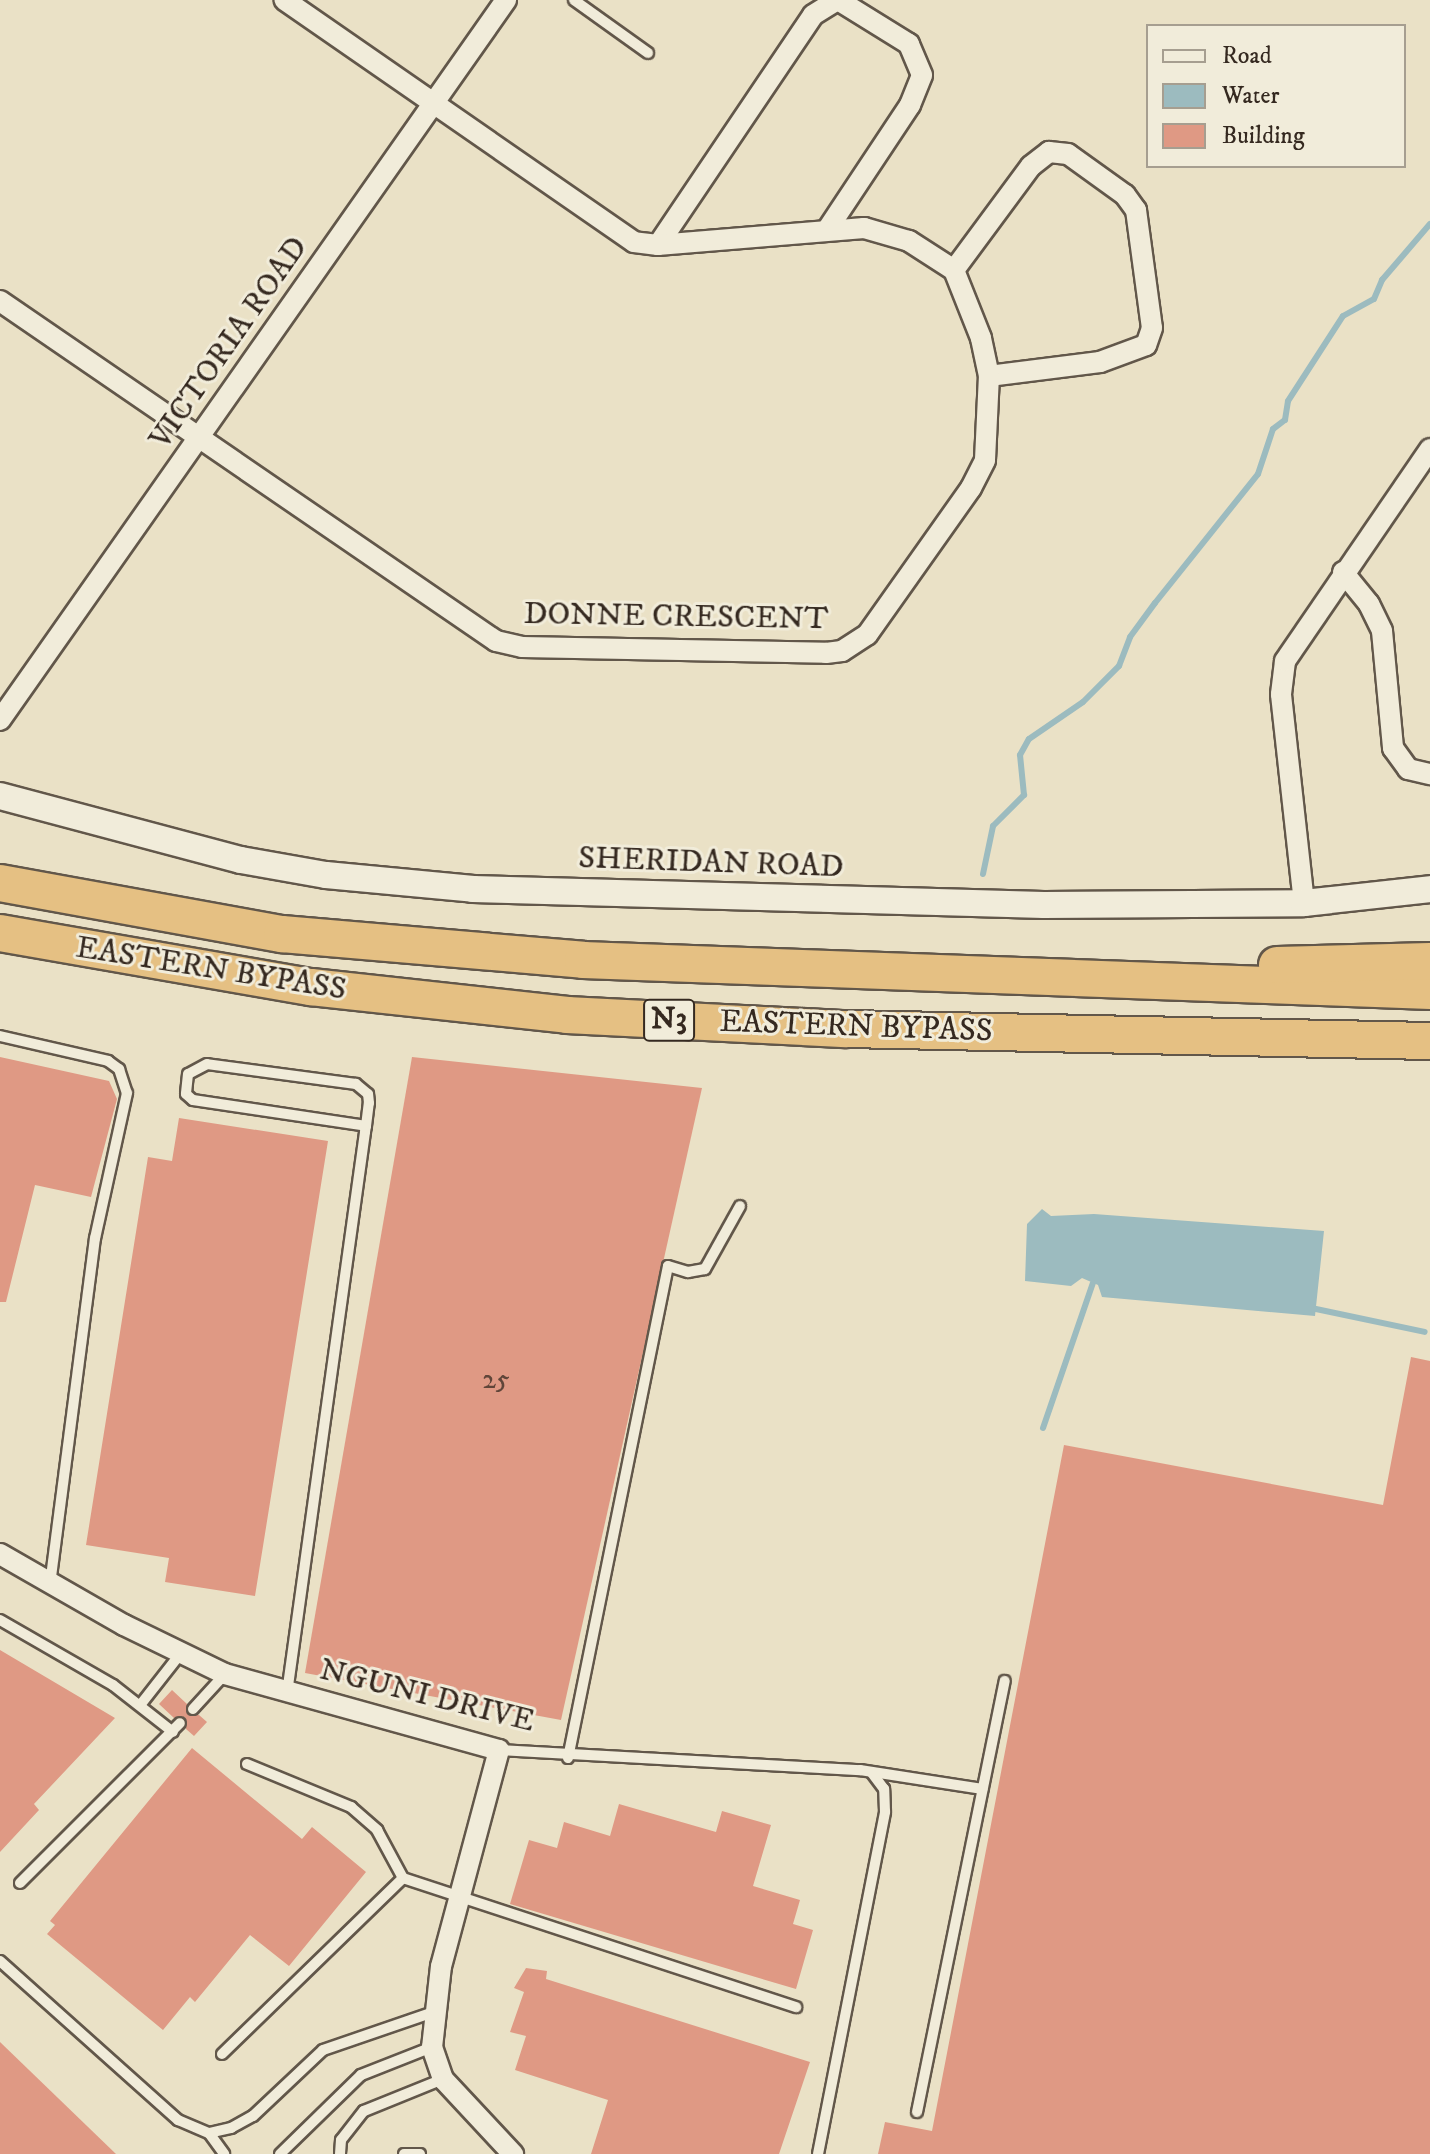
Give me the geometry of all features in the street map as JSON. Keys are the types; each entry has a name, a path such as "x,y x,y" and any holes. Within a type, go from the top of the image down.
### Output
{"highway":[{"name":"EASTERN BYPASS","path":"0,883 282,934 583,960 1116,983 1430,991"},
{"name":"EASTERN BYPASS","path":"0,933 311,987 567,1015 847,1029 1430,1041"},
{"path":"1116,983 1206,969 1430,961"}],"street":[{"path":"285,0 625,236 658,245 827,230 888,233 954,270 1031,166 1049,152 1068,154 1125,195 1136,210 1152,328 1146,345 1100,362 989,376"},
{"name":"VICTORIA ROAD","path":"0,720 506,0"},
{"path":"658,245 813,15 838,0 909,44 922,75 910,105 827,230"},
{"name":"DONNE CRESCENT","path":"0,301 496,641 522,647 826,653 849,647 867,635 981,472 989,376 981,338 954,270"},
{"path":"1304,903 1281,675 1293,645 1430,449"},
{"path":"1343,572 1369,604 1382,631 1393,748 1408,769 1430,774"},
{"name":"SHERIDAN ROAD","path":"0,796 180,847 400,884 718,899 1304,903 1430,889"},
{"name":"NGUNI DRIVE","path":"0,1554 50,1585 225,1674 499,1750"},
{"path":"499,1750 458,1893 434,2012 432,2047 443,2079 513,2154"}],"lane":[{"path":"574,0 648,53"},
{"path":"0,1036 108,1061 119,1069 127,1093 95,1238 50,1585"},
{"path":"287,1693 366,1126 368,1094 356,1084 207,1064 188,1074 186,1094 193,1100 366,1126"},
{"path":"568,1758 668,1266 688,1272 705,1269 740,1206"},
{"path":"0,1620 176,1727 20,1883"},
{"path":"141,1704 181,1653"},
{"path":"193,1709 225,1674"},
{"path":"917,2112 1005,1681"},
{"name":"NGUNI DRIVE","path":"499,1750 568,1758 872,1773 983,1789"},
{"path":"247,1764 351,1807 377,1830 403,1878 458,1893 533,1925 796,2007"},
{"path":"818,2154 885,1812 884,1789 872,1773"},
{"path":"222,2054 403,1878"},
{"path":"0,1961 178,2120 209,2133 224,2154"},
{"path":"209,2133 253,2116 323,2050 434,2012"},
{"path":"280,2154 361,2075 432,2047"},
{"path":"340,2154 341,2140 364,2111 443,2079"},
{"path":"404,2154 420,2154"}],"water":[{"path":"1042,1209 1051,1216 1094,1214 1324,1231 1315,1316 1102,1297 1098,1285 1082,1278 1071,1286 1025,1281 1027,1224"}],"building":[{"path":"0,1057 109,1081 117,1099 91,1197 35,1185 6,1302 0,1302"},
{"path":"412,1057 702,1088 561,1720 305,1673"},
{"path":"179,1118 328,1141 255,1596 165,1582 169,1558 86,1545 148,1157 172,1161"},
{"path":"1411,1357 1430,1361 1430,2154 878,2154 885,2122 932,2131 1064,1445 1383,1505"},
{"path":"0,1650 115,1718 34,1804 39,1810 0,1852"},
{"path":"172,1690 187,1704 188,1715 199,1715 207,1722 194,1736 186,1729 185,1717 174,1718 159,1704"},
{"path":"192,1748 302,1839 312,1827 366,1872 289,1966 250,1935 195,2002 190,1997 163,2030 47,1934 55,1925 50,1921"},
{"path":"619,1804 716,1832 722,1811 771,1825 753,1886 800,1900 793,1924 813,1930 796,1989 510,1904 529,1840 557,1848 564,1822 610,1836"},
{"path":"526,1968 547,1971 546,1979 810,2062 779,2154 591,2154 608,2100 515,2070 526,2036 510,2032 524,1992 514,1988"},
{"path":"0,2042 116,2154 0,2154"}],"waterway":[{"path":"983,874 993,826 1024,795 1020,755 1029,739 1083,702 1119,666 1130,637 1258,474 1273,429 1285,420 1288,401 1343,316 1374,299 1382,280 1430,224"},
{"path":"1043,1428 1093,1283"},
{"path":"1316,1309 1425,1332"}]}
